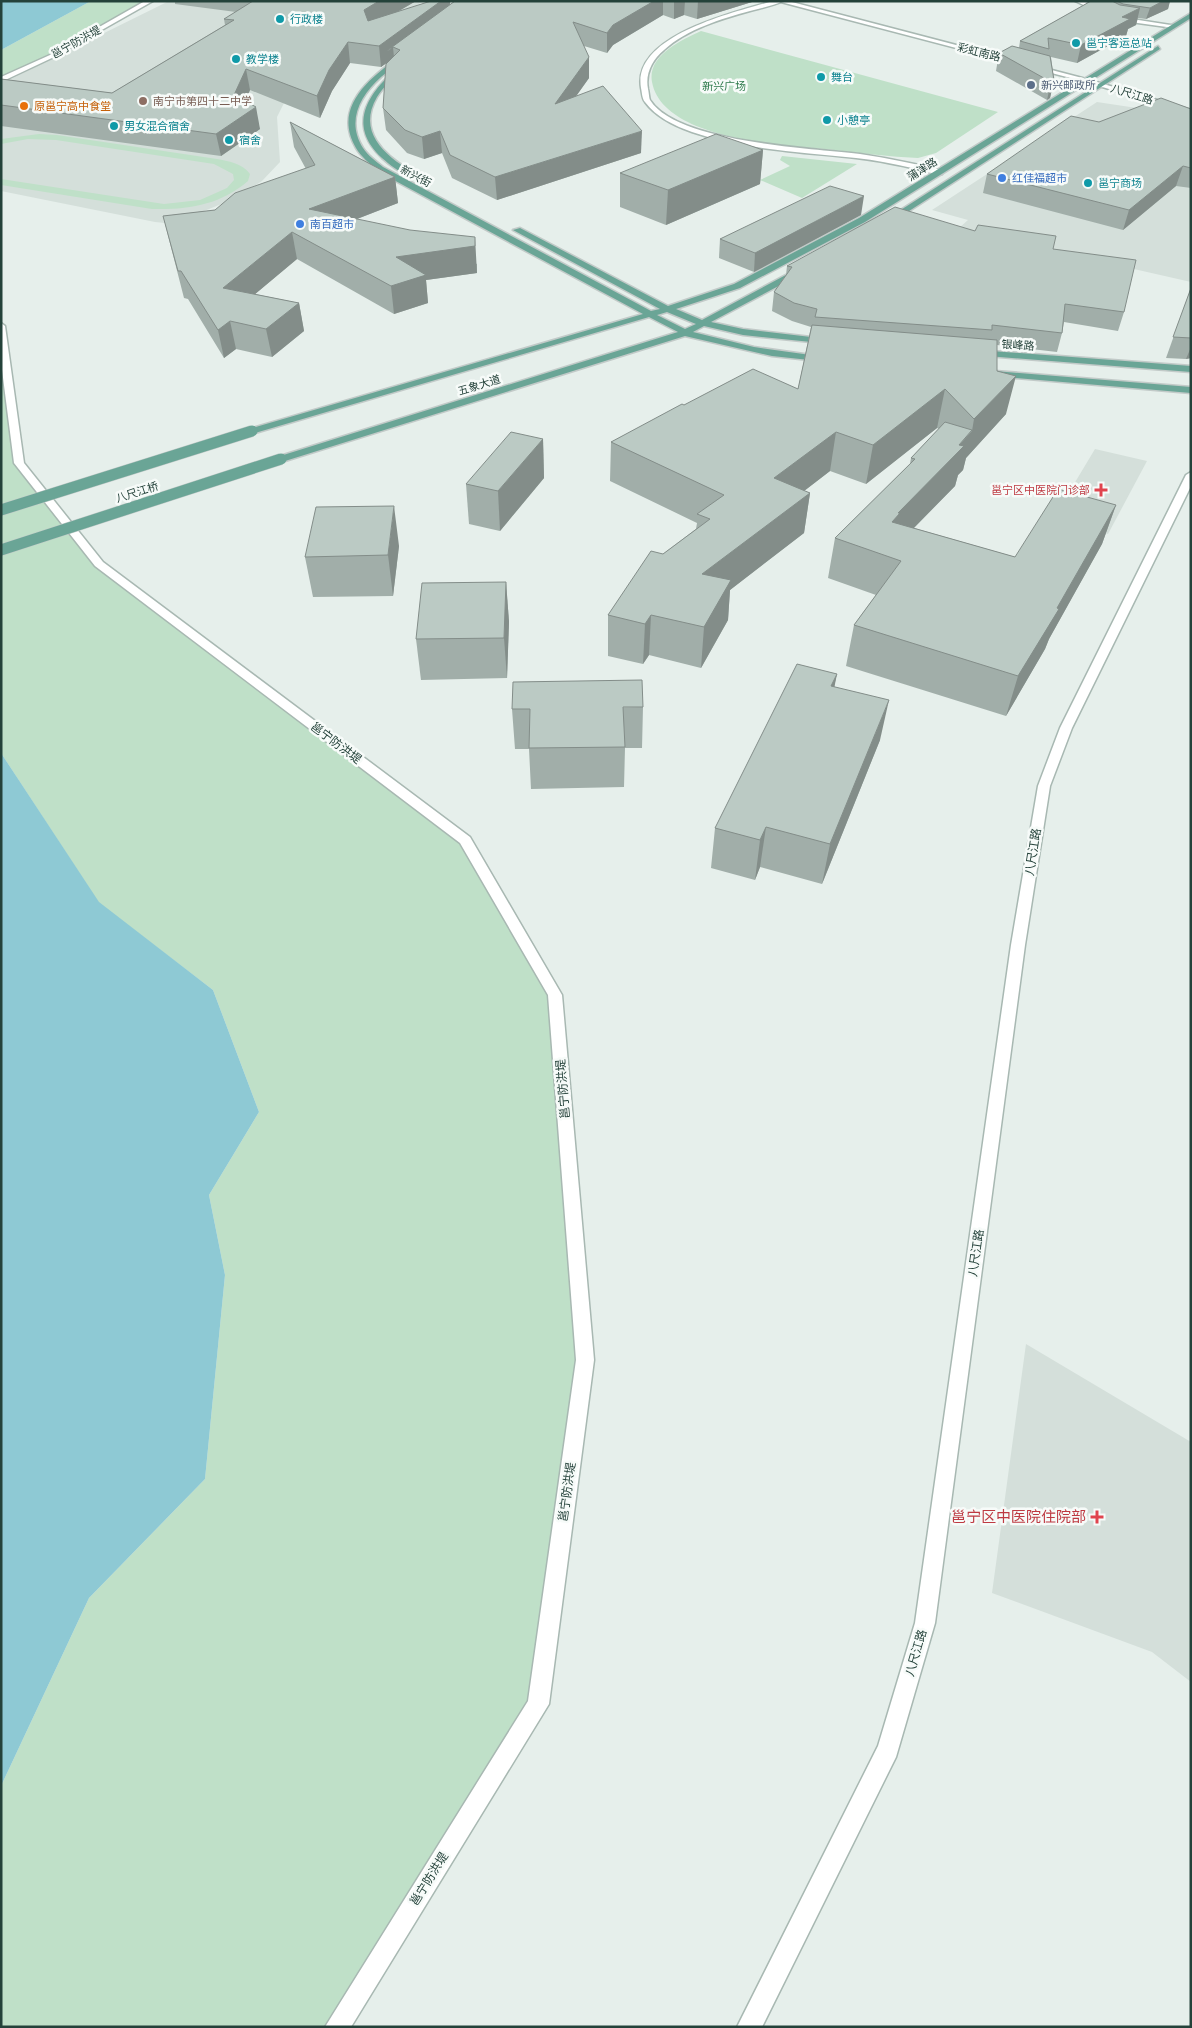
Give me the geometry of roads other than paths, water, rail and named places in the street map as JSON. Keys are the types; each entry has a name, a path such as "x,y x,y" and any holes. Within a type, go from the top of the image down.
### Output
{"main road":[{"name":"蒲津路","path":"650,313 705,298 737,286 862,220 1191,15"},
{"name":"蒲津路","path":"878,227 1167,42"},
{"name":"新兴街","path":"412,175 394,166 374,145 365,124 370,101 386,79 408,58 373,78 356,101 350,125 359,147 380,169 684,333"},
{"path":"509,226 667,309 702,323 743,332 837,343"},
{"path":"684,333 810,265"},
{"name":"五象大道","path":"252,431 650,313"},
{"name":"五象大道","path":"281,458 684,333"},
{"path":"684,333 735,347 795,357 835,361"},
{"name":"银峰路","path":"965,352 1191,368"},
{"path":"983,373 1191,390"},
{"name":"八尺江桥","path":"1,510 252,431"},
{"name":"八尺江桥","path":"1,550 281,458"}],"street":[{"name":"邕宁防洪堤","path":"1,80 52,56 150,1"},
{"name":"彩虹南路","path":"780,1 1090,79"},
{"path":"780,1 698,27 658,50 648,62 641,86 648,103 658,114 682,126 731,141 770,148 886,160 939,172"},
{"name":"彩虹南路","path":"798,1 1090,79 1102,85"},
{"path":"1078,1 1118,19 1174,26"},
{"name":"八尺江路","path":"1102,85 1191,112"},
{"name":"邕宁防洪堤","path":"1,326 19,463 99,564 465,840 555,995 586,1360 538,1704 337,2027"},
{"name":"八尺江路","path":"749,2027 888,1749 925,1623 1018,945 1044,786 1066,728 1191,475"}],"water":[{"path":"1,1 91,1 1,50"},
{"path":"1,753 99,902 213,990 259,1112 209,1195 225,1275 205,1479 89,1598 1,1786"}],"place":[{"name":"行政楼","path":"280,19"},
{"name":"邕宁客运总站","path":"1076,43"},
{"name":"教学楼","path":"236,59"},
{"name":"舞台","path":"821,77"},
{"name":"新兴邮政所","path":"1031,85"},
{"name":"南宁市第四十二中学","path":"143,101"},
{"name":"原邕宁高中食堂","path":"24,106"},
{"name":"小憩亭","path":"827,120"},
{"name":"男女混合宿舍","path":"114,126"},
{"name":"宿舍","path":"229,140"},
{"name":"红佳福超市","path":"1002,178"},
{"name":"邕宁商场","path":"1088,183"},
{"name":"南百超市","path":"300,224"},
{"name":"邕宁区中医院门诊部","path":"1101,490"},
{"name":"邕宁区中医院住院部","path":"1097,1517"}],"park label":[{"name":"新兴广场","path":"724,86"}]}
